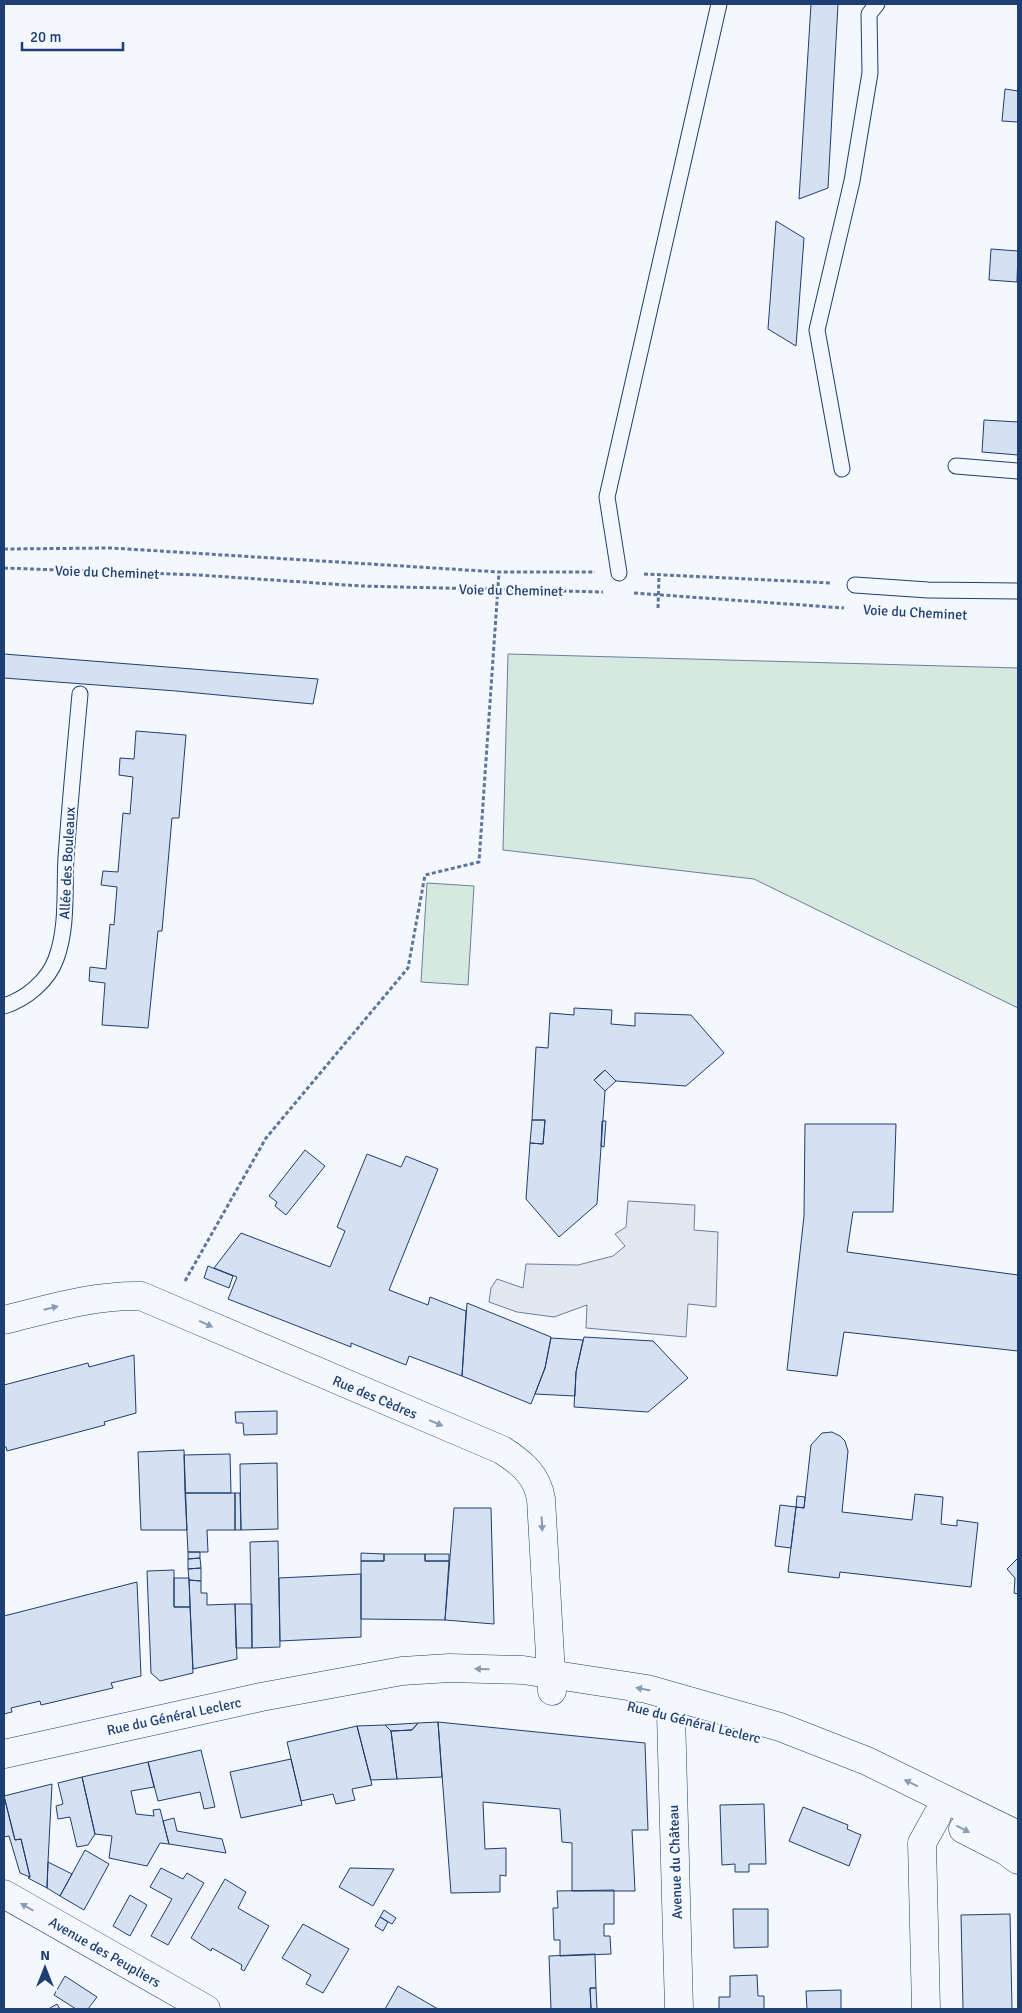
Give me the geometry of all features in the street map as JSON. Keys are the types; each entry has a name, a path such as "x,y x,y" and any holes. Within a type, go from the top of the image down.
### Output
{"street":[{"name":"Rue des Cèdres","path":"4,1320 82,1300 117,1296 140,1296 170,1307 502,1450 518,1460 533,1475 539,1487 541,1499 551,1682"},
{"name":"Rue du Général Leclerc","path":"4,1754 260,1697 345,1682 514,1687 551,1682 671,1705 790,1747 941,1808 1018,1835"},
{"name":"Avenue du Château","path":"671,1705 679,2009"},
{"name":"Rue du Général Leclerc","path":"941,1808 1006,1850 1018,1860"},
{"path":"926,2009 922,1843 941,1808"},
{"name":"Avenue des Peupliers","path":"4,1894 206,2009"}],"lane":[{"path":"618,573 607,497 719,4"},
{"path":"842,469 817,330 852,181 870,74 869,14 877,4"},
{"path":"956,466 1018,472"},
{"name":"Voie du Cheminet","path":"856,584 928,590 1018,591"},
{"name":"Allée des Bouleaux","path":"4,1006 35,989 56,961 61,943 80,694"}],"path":[{"name":"Voie du Cheminet","path":"4,549 111,548 499,572 542,570 856,584"},
{"name":"Voie du Cheminet","path":"4,568 199,576 361,586 611,593"},
{"path":"170,1307 266,1138 408,968 425,875 479,862 499,572"},
{"path":"658,608 659,575"},
{"name":"Voie du Cheminet","path":"630,593 851,609"}],"shaded area":[{"path":"508,654 1018,668 1018,1008 754,879 503,850"},
{"path":"427,883 474,886 468,985 421,982"},
{"path":"628,1201 695,1205 694,1230 718,1232 716,1307 688,1304 686,1337 586,1328 587,1305 554,1317 517,1312 489,1302 491,1288 497,1279 523,1288 526,1264 578,1265 613,1256 625,1246 615,1234 626,1227"}],"building":[{"path":"811,4 838,4 828,188 799,199"},
{"path":"1005,89 1018,91 1018,122 1002,121"},
{"path":"776,221 804,238 796,346 768,329"},
{"path":"991,249 1018,251 1017,282 989,280"},
{"path":"984,420 1018,422 1018,455 982,452"},
{"path":"4,654 318,679 313,704 4,678"},
{"path":"136,731 186,735 179,818 172,818 162,931 158,931 148,1028 102,1025 105,983 89,981 90,967 106,969 110,924 114,925 117,887 101,885 103,871 118,872 123,813 130,814 133,777 119,775 120,758 134,759"},
{"path":"574,1008 612,1010 611,1024 635,1026 635,1013 691,1015 724,1053 686,1086 616,1081 605,1070 594,1080 605,1091 597,1204 559,1237 526,1199 530,1143 543,1144 545,1120 532,1120 536,1047 548,1048 550,1013 574,1015"},
{"path":"605,1070 616,1081 605,1091 594,1080"},
{"path":"532,1120 545,1120 543,1144 530,1143"},
{"path":"602,1121 606,1121 604,1147 601,1146"},
{"path":"805,1124 896,1124 893,1212 853,1212 847,1252 1018,1275 1018,1351 844,1332 837,1376 787,1370 804,1216"},
{"path":"305,1150 325,1166 286,1215 275,1206 277,1202 269,1196"},
{"path":"367,1154 401,1167 406,1156 438,1169 389,1290 428,1305 430,1297 466,1311 462,1376 409,1356 406,1365 351,1343 351,1347 228,1299 237,1277 214,1268 241,1233 330,1267 345,1231 337,1227"},
{"path":"208,1266 233,1276 229,1288 204,1278"},
{"path":"467,1303 551,1337 545,1368 531,1404 462,1376"},
{"path":"584,1337 653,1341 688,1378 648,1412 574,1407 576,1372"},
{"path":"551,1338 583,1340 576,1372 575,1396 535,1394 545,1368"},
{"path":"134,1355 136,1413 104,1422 105,1425 7,1451 6,1447 4,1447 4,1385 88,1363 89,1367"},
{"path":"277,1411 277,1434 244,1435 243,1423 236,1423 235,1412"},
{"path":"832,1432 845,1441 848,1451 842,1512 912,1520 915,1494 943,1497 941,1524 957,1526 957,1520 978,1523 971,1587 840,1572 839,1578 788,1572 796,1507 804,1508 811,1445 822,1433"},
{"path":"184,1450 187,1530 141,1530 138,1452"},
{"path":"230,1454 231,1493 185,1493 184,1455"},
{"path":"277,1463 278,1529 241,1530 240,1464"},
{"path":"185,1493 235,1493 235,1530 207,1530 208,1552 188,1552"},
{"path":"235,1493 240,1493 241,1530 235,1530"},
{"path":"797,1496 805,1497 804,1508 796,1507"},
{"path":"780,1505 796,1507 791,1548 775,1546"},
{"path":"454,1508 491,1508 494,1624 445,1620"},
{"path":"278,1541 280,1647 252,1648 250,1542"},
{"path":"188,1552 200,1552 200,1558 188,1559"},
{"path":"361,1553 384,1554 384,1561 361,1561"},
{"path":"384,1554 425,1554 425,1561 449,1561 445,1620 361,1619 361,1561 384,1561"},
{"path":"425,1554 449,1554 449,1561 425,1561"},
{"path":"200,1558 201,1568 188,1569 188,1559"},
{"path":"1018,1558 1018,1594 1014,1593 1015,1578 1007,1569"},
{"path":"201,1568 201,1581 189,1580 188,1569"},
{"path":"174,1570 174,1607 190,1607 193,1673 160,1681 151,1673 147,1571"},
{"path":"361,1574 361,1637 280,1641 279,1578"},
{"path":"174,1578 189,1578 190,1607 174,1607"},
{"path":"189,1580 201,1581 201,1593 207,1593 207,1605 235,1604 237,1659 193,1669"},
{"path":"137,1582 141,1676 111,1683 113,1688 41,1705 40,1701 11,1708 12,1712 4,1714 4,1616"},
{"path":"235,1604 252,1604 252,1648 236,1648"},
{"path":"438,1722 442,1777 397,1779 391,1731 412,1730 418,1723"},
{"path":"438,1722 645,1743 648,1830 632,1830 635,1891 572,1891 572,1843 562,1842 560,1809 483,1802 485,1849 506,1848 506,1876 500,1875 500,1892 451,1893"},
{"path":"418,1723 412,1730 391,1731 385,1725"},
{"path":"385,1725 391,1731 397,1779 371,1780 357,1726"},
{"path":"357,1726 372,1785 352,1789 355,1800 336,1804 333,1794 301,1801 287,1742"},
{"path":"201,1750 215,1807 204,1809 200,1792 158,1801 148,1762"},
{"path":"291,1759 302,1805 241,1818 230,1772"},
{"path":"148,1762 154,1787 131,1791 136,1814 154,1816 153,1810 160,1809 169,1844 160,1843 147,1866 109,1858 112,1836 95,1834 82,1777"},
{"path":"82,1777 95,1834 88,1845 77,1847 70,1817 58,1819 56,1806 63,1804 58,1783"},
{"path":"52,1784 47,1888 28,1878 30,1877 21,1839 15,1840 4,1796"},
{"path":"4,1796 15,1840 21,1839 30,1877 20,1873 9,1836 4,1837"},
{"path":"764,1804 766,1864 749,1864 749,1872 735,1872 735,1864 722,1865 720,1805"},
{"path":"803,1807 848,1825 847,1829 861,1835 849,1866 789,1841"},
{"path":"174,1818 177,1831 222,1839 226,1853 169,1844 163,1821"},
{"path":"85,1850 109,1864 84,1910 60,1896"},
{"path":"48,1862 72,1874 60,1896 47,1888"},
{"path":"161,1868 183,1879 187,1873 204,1883 168,1945 151,1936 172,1899 150,1887"},
{"path":"350,1868 394,1869 373,1906 339,1887"},
{"path":"225,1879 246,1892 238,1908 269,1926 244,1971 241,1969 242,1965 212,1948 211,1951 191,1938"},
{"path":"614,1890 614,1924 604,1924 604,1936 610,1936 611,1954 560,1956 560,1940 554,1940 553,1908 558,1908 557,1891"},
{"path":"130,1895 147,1905 130,1936 113,1926"},
{"path":"733,1909 768,1909 768,1947 734,1948"},
{"path":"384,1910 396,1918 392,1924 380,1917"},
{"path":"1010,1914 1012,2009 963,2009 961,1915"},
{"path":"380,1917 388,1922 383,1931 375,1926"},
{"path":"303,1924 349,1949 323,1993 306,1984 311,1975 282,1958"},
{"path":"595,1954 596,1988 590,1988 591,2009 551,2009 549,1956"},
{"path":"757,1975 758,1996 764,1996 764,2009 719,2009 719,1997 730,1997 730,1976"},
{"path":"65,1976 97,1997 88,2009 76,2009 54,1995"},
{"path":"398,1986 438,2009 385,2009"},
{"path":"590,1988 596,1988 597,2009 591,2009"},
{"path":"841,1990 841,2009 807,2009 806,1991"},
{"path":"57,2004 60,2009 50,2008"}]}
